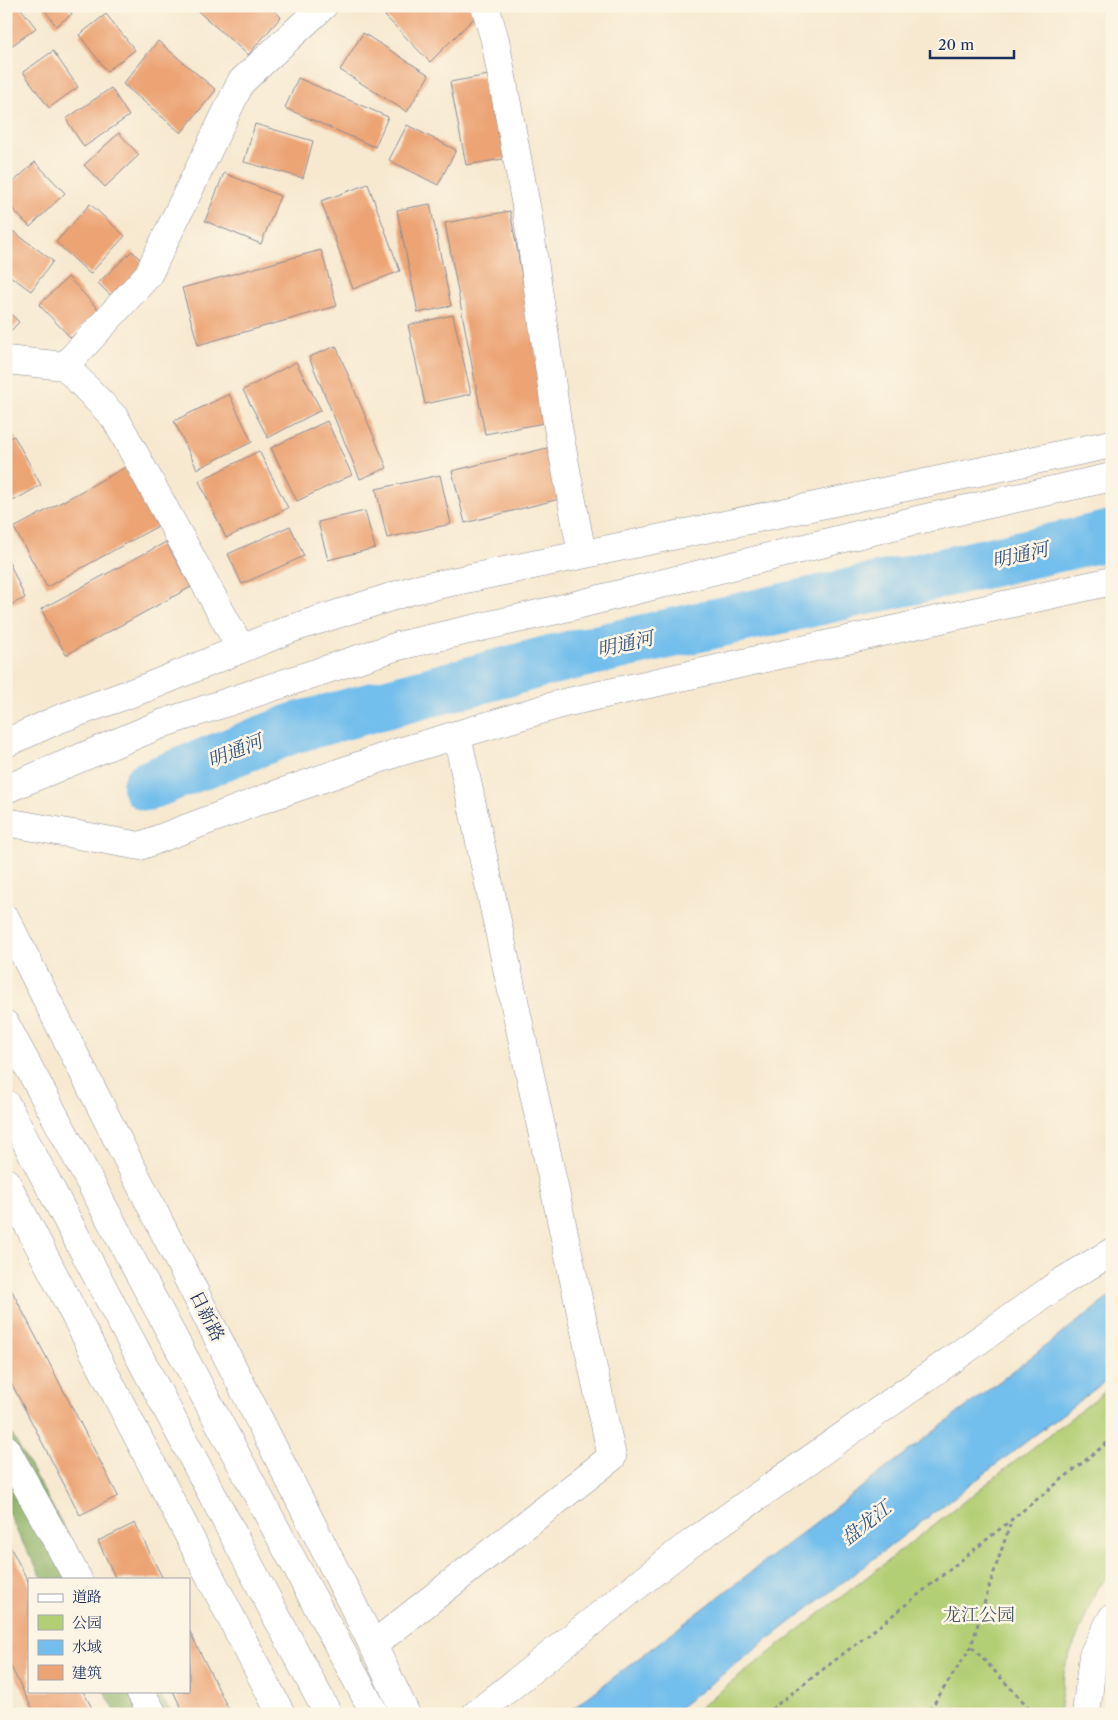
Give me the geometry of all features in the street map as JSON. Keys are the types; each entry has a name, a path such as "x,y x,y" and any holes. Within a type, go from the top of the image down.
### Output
{"main road":[{"path":"65,366 148,275 241,82 323,6"},
{"path":"485,6 495,40 527,211 557,422 582,554"},
{"path":"6,360 65,366 115,418 241,649"},
{"path":"6,743 59,720 148,687 290,629 413,590 1112,444"},
{"path":"6,789 164,724 398,646 556,610 913,521 1112,477"},
{"path":"6,822 140,846 269,797 396,753 564,703 1112,581"},
{"path":"373,1645 612,1457 457,735"},
{"name":"日新路","path":"6,919 373,1645 406,1714"},
{"path":"6,1025 375,1714"},
{"path":"6,1104 328,1714"},
{"path":"6,1182 281,1714"},
{"path":"476,1714 683,1549 1063,1281 1112,1252"},
{"path":"6,1449 13,1476 77,1578"},
{"path":"1086,1714 1093,1655 1112,1618"},
{"path":"141,1692 153,1714"}],"path":[{"path":"765,1714 878,1627 1112,1439"},
{"path":"923,1714 931,1708 971,1647 1012,1519"},
{"path":"971,1647 1030,1709 1049,1714"},
{"path":"1028,1714 1030,1709"}],"green space":[{"name":"龙江公园","path":"1112,1386 1112,1572 1097,1588 1065,1666 1059,1714 691,1714"},
{"path":"6,1424 92,1578 42,1578 20,1538 6,1507"},
{"path":"105,1692 159,1692 172,1714 117,1714"}],"water":[{"name":"盘龙江","path":"1112,1295 1112,1376 671,1714 566,1714"}],"building":[{"path":"6,6 19,6 36,28 6,50"},
{"path":"42,6 67,6 72,14 56,26"},
{"path":"192,6 269,6 281,17 248,55"},
{"path":"395,6 468,6 477,15 430,62 385,16"},
{"path":"106,14 135,50 107,71 79,35"},
{"path":"363,33 429,75 407,112 340,70"},
{"path":"158,41 216,90 181,133 123,84"},
{"path":"53,51 78,87 49,108 23,72"},
{"path":"494,74 509,158 466,165 450,82"},
{"path":"298,78 388,117 375,147 285,108"},
{"path":"111,88 129,116 84,147 66,119"},
{"path":"255,124 313,141 303,178 244,162"},
{"path":"407,125 456,150 438,185 389,160"},
{"path":"119,133 139,155 105,187 84,165"},
{"path":"35,162 65,193 30,227 6,202 6,189"},
{"path":"224,173 280,196 261,244 205,221"},
{"path":"368,184 400,271 353,289 321,201"},
{"path":"90,204 125,236 90,274 56,242"},
{"path":"430,204 451,306 418,313 397,210"},
{"path":"510,211 549,422 485,434 445,223"},
{"path":"6,226 53,261 31,291 6,273"},
{"path":"321,250 337,306 198,345 182,288"},
{"path":"132,251 147,266 113,298 98,283"},
{"path":"68,277 99,310 71,338 39,305"},
{"path":"6,309 19,322 6,336"},
{"path":"453,315 471,394 425,404 408,325"},
{"path":"336,346 387,468 360,479 309,357"},
{"path":"296,362 321,410 268,438 243,390"},
{"path":"229,394 252,442 197,469 174,421"},
{"path":"327,421 352,475 297,501 271,448"},
{"path":"14,436 41,485 6,505 6,440"},
{"path":"551,447 563,498 465,523 452,471"},
{"path":"259,451 288,508 226,538 199,481"},
{"path":"126,467 158,526 47,587 14,528"},
{"path":"440,475 451,524 387,538 376,489"},
{"path":"365,511 375,548 328,560 318,522"},
{"path":"290,526 304,556 242,584 228,554"},
{"path":"166,542 191,587 66,655 41,609"},
{"path":"6,555 25,598 6,607"},
{"path":"10,1287 118,1496 80,1515 6,1373 6,1289"},
{"path":"135,1523 162,1578 116,1578 98,1541"},
{"path":"6,1539 28,1581 28,1692 84,1692 95,1714 35,1714 6,1657"},
{"path":"190,1632 231,1714 184,1714 173,1692 190,1692"}],"waterway":[{"name":"明通河","path":"147,786 294,728 551,660 1112,535"}]}
